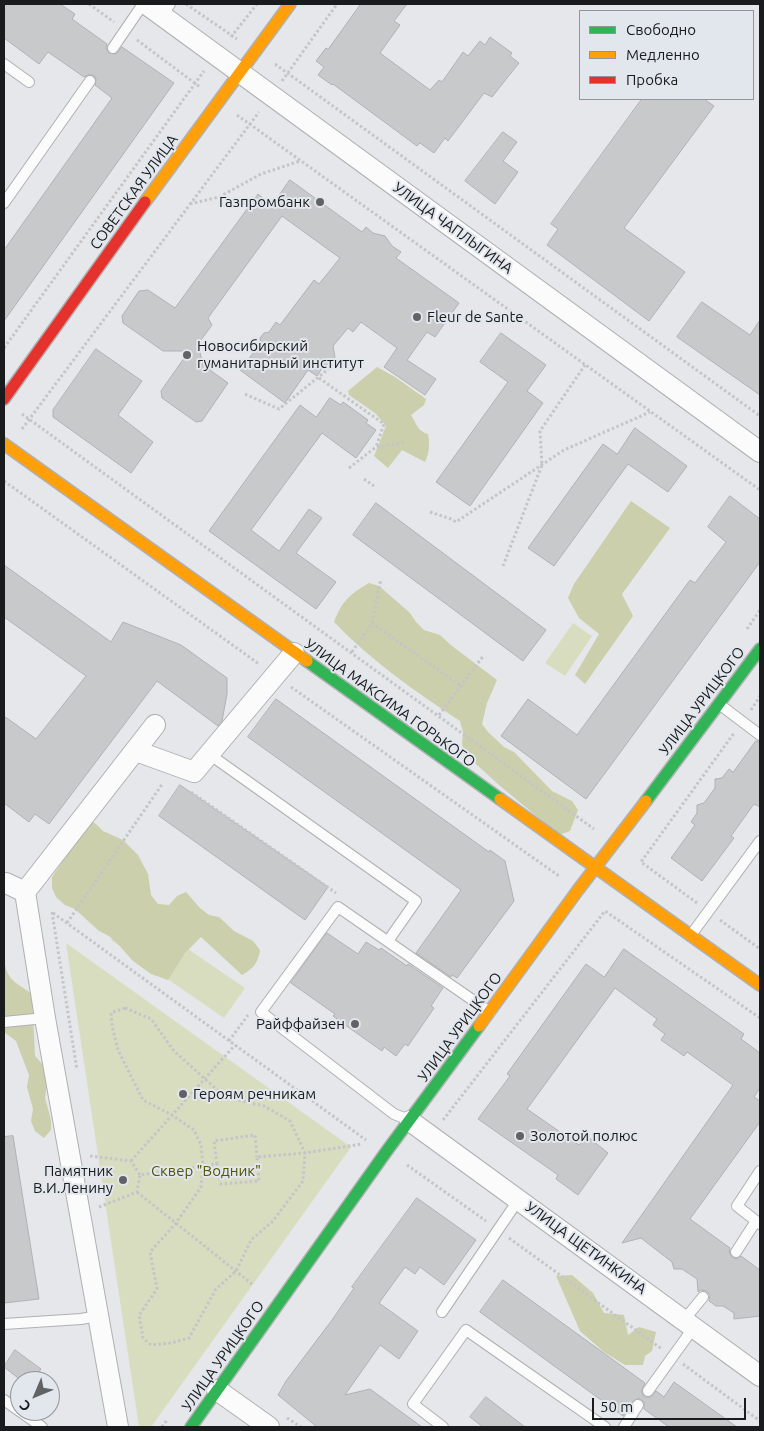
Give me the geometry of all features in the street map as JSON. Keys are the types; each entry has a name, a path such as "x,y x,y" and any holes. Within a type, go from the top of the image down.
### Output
{"street":[{"name":"СОВЕТСКАЯ УЛИЦА","path":"4,399 192,135 290,4"},
{"name":"УЛИЦА ЧАПЛЫГИНА","path":"155,7 271,97 760,452"},
{"name":"УЛИЦА МАКСИМА ГОРЬКОГО","path":"6,446 760,985"},
{"name":"УЛИЦА УРИЦКОГО","path":"191,1427 410,1120 595,867 760,649"},
{"path":"136,751 194,772 294,653"},
{"path":"118,1427 45,1018 25,892 155,725"},
{"path":"6,883 25,892"},
{"name":"УЛИЦА ЩЕТИНКИНА","path":"410,1120 760,1376"},
{"path":"217,1390 269,1427"}],"lane":[{"path":"113,48 125,30 155,7"},
{"path":"4,64 29,82"},
{"path":"4,203 90,81"},
{"path":"718,704 760,735"},
{"path":"208,754 416,900 388,941"},
{"path":"690,935 760,841"},
{"path":"410,1120 394,1114 262,1012 338,906 490,1012"},
{"path":"4,1022 45,1018"},
{"path":"736,1252 758,1222 737,1206 760,1170"},
{"path":"442,1312 519,1199"},
{"path":"648,1391 672,1356 704,1297"},
{"path":"4,1324 98,1316"},
{"path":"443,1427 413,1404 466,1330 605,1427"},
{"path":"4,1400 42,1427"},
{"path":"628,1426 638,1405"}],"path":[{"path":"89,4 218,102 760,490"},
{"path":"186,4 256,50 760,416"},
{"path":"4,348 195,83 257,4"},
{"path":"6,446 29,419 271,97 337,4"},
{"path":"189,204 219,197 261,174 301,161"},
{"path":"245,394 279,409 337,362"},
{"path":"503,566 542,465 540,431 585,365"},
{"path":"318,377 384,424 376,447"},
{"path":"16,410 598,832"},
{"path":"430,512 456,522 564,450 650,411"},
{"path":"349,468 376,447 406,442"},
{"path":"364,479 374,486"},
{"path":"4,481 563,879"},
{"path":"352,653 372,623 381,579"},
{"path":"372,623 461,686"},
{"path":"438,715 484,655"},
{"path":"641,862 760,696"},
{"path":"67,923 168,776"},
{"path":"184,787 336,893 330,901"},
{"path":"25,892 370,1143 305,1153 257,1157"},
{"path":"443,1119 605,911 760,1018"},
{"path":"52,912 78,1078"},
{"path":"125,1008 151,1019 174,1051 205,1079 225,1097 264,1106 290,1121 305,1153 303,1181 273,1221 251,1240 236,1272 216,1289 189,1338 171,1343 151,1345 143,1338 139,1315 157,1289 150,1252 176,1223 201,1187 203,1166 201,1145 194,1130 172,1115 143,1100 118,1050 111,1013 125,1008"},
{"path":"229,1041 252,1010"},
{"path":"131,1161 235,1045"},
{"path":"255,1135 257,1157 259,1181 221,1184 214,1141 255,1135"},
{"path":"92,1164 90,1156 131,1161"},
{"path":"131,1161 140,1175 137,1192"},
{"path":"140,1175 217,1164"},
{"path":"407,1165 672,1356 760,1422"},
{"path":"137,1192 252,1284"},
{"path":"98,1198 99,1207 137,1192"}],"green space":[{"path":"377,367 426,399 424,405 411,415 420,429 428,434 429,448 425,462 402,450 388,468 374,456 386,426 375,413 349,395 348,391"},
{"path":"631,501 670,528 622,594 633,616 585,684 575,675 599,634 579,618 568,598 574,584"},
{"path":"369,583 379,586 410,613 424,630 440,635 497,680 487,703 482,724 504,747 514,752 552,791 572,801 578,810 570,831 559,835 499,785 465,754 460,721 379,663 334,622 347,599"},
{"path":"573,623 592,636 565,676 545,663"},
{"path":"86,818 103,831 123,840 138,855 148,874 151,895 158,904 169,905 177,896 186,892 209,915 219,917 234,931 253,941 260,950 257,962 250,970 242,975 201,937 185,953 168,980 151,974 133,961 109,936 99,931 75,909 65,905 56,897 52,888 52,877 65,858 73,835"},
{"path":"131,910 245,988 224,1018 111,940"},
{"path":"4,938 6,968 11,979 32,994 35,1056 46,1068 48,1078 45,1098 51,1120 51,1130 44,1138 35,1131 31,1121 33,1109 27,1087 29,1075 16,1041 4,1032"},
{"name":"Сквер \"Водник\"","path":"66,943 351,1147 151,1427 139,1427"},
{"path":"572,1275 593,1293 604,1313 624,1315 628,1335 639,1327 656,1332 652,1351 645,1356 643,1365 625,1365 604,1352 580,1331 556,1276"}],"building":[{"path":"4,4 60,4 75,14 72,19 107,44 106,48 109,53 116,54 122,47 174,83 4,321 4,250 112,98 95,85 96,79 94,75 84,77 48,52 39,64 4,38"},
{"path":"361,4 407,4 394,21 400,25 380,53 430,90 439,80 442,82 463,52 468,56 480,41 485,45 490,37 512,53 510,56 519,63 492,97 484,93 448,141 445,138 434,153 420,143 417,146 318,75 324,67 316,61 326,48 328,49"},
{"path":"641,100 705,100 714,106 624,228 685,272 649,321 547,245 558,229 551,224"},
{"path":"503,132 517,142 503,161 518,172 495,204 465,181"},
{"path":"290,180 362,232 366,227 373,233 385,236 392,246 401,252 396,258 459,303 435,337 427,332 407,360 436,379 425,395 384,367 397,348 361,322 353,332 348,328 333,346 335,357 330,364 324,365 317,376 308,370 285,403 240,370 261,343 260,338 264,333 269,332 276,322 280,325 314,280 319,284 340,258 282,216 208,318 212,325 198,344 203,365 228,383 202,421 196,422 162,398 161,391 189,351 163,351 123,323 122,316 139,291 148,290 175,308 258,194 272,205"},
{"path":"702,302 750,335 760,320 760,395 677,337"},
{"path":"501,333 546,365 527,391 543,403 470,506 436,482 508,382 480,362"},
{"path":"96,349 142,381 118,415 153,442 131,473 53,417 53,410"},
{"path":"330,398 341,405 343,402 368,420 366,423 376,430 356,458 322,433 251,530 279,551 309,509 322,518 296,553 336,582 316,609 209,531 300,405 316,417"},
{"path":"635,428 687,466 668,492 628,464 554,566 528,548 603,444 617,454"},
{"path":"730,496 760,519 760,562 586,799 501,736 528,699 577,735 690,580 695,583 726,542 708,527"},
{"path":"376,503 546,630 523,661 353,535"},
{"path":"4,565 111,642 123,622 181,645 227,678 227,694 222,721 218,726 157,681 49,824 35,814 29,822 4,803 4,716 36,739 86,676 4,617"},
{"path":"276,699 489,852 490,850 505,861 514,901 457,978 452,975 451,977 416,953 461,890 248,737"},
{"path":"756,741 760,742 760,807 754,804 731,836 734,838 702,881 671,858 695,825 691,822 697,813 697,805 704,803 715,788 715,779 722,778 729,769 733,772"},
{"path":"180,785 328,887 305,920 159,816"},
{"path":"327,933 358,954 366,942 379,950 381,948 443,988 431,1006 434,1008 408,1046 405,1044 396,1056 384,1047 382,1051 333,1016 335,1014 291,983"},
{"path":"624,949 744,1034 741,1039 760,1053 760,1088 754,1097 760,1101 760,1122 690,1219 730,1248 729,1252 732,1257 736,1259 741,1256 760,1270 760,1316 734,1319 734,1313 723,1306 716,1306 709,1301 710,1295 707,1291 701,1290 698,1292 697,1279 682,1269 674,1269 672,1262 641,1238 622,1243 733,1085 687,1052 684,1056 661,1040 665,1034 653,1025 657,1019 615,988 527,1109 579,1145 587,1136 608,1153 578,1195 556,1179 558,1175 478,1119 510,1076 507,1074 586,964 604,977"},
{"path":"13,1136 39,1299 4,1303 4,1137"},
{"path":"417,1198 476,1240 444,1285 420,1267 415,1274 405,1267 379,1303 418,1331 399,1359 380,1345 345,1395 370,1389 422,1427 317,1427 278,1395 286,1381 354,1288 352,1287"},
{"path":"503,1280 645,1383 641,1391 644,1397 651,1397 656,1391 664,1397 674,1382 737,1427 669,1427 644,1409 644,1402 639,1398 633,1401 623,1416 480,1312"},
{"path":"15,1350 41,1369 40,1371 10,1372 4,1367"},
{"path":"486,1397 525,1427 483,1427 470,1417"}],"traffic: fast":[{"path":"646,801 760,649"},
{"path":"307,661 500,799"},
{"path":"191,1427 386,1152 479,1026"}],"traffic: slow":[{"path":"145,202 290,4"},
{"path":"4,444 307,661"},
{"path":"500,799 760,985"},
{"path":"479,1026 578,890 646,801"}],"traffic: jam":[{"path":"4,399 145,202"}],"place":[{"name":"Газпромбанк","path":"320,202"},
{"name":"Fleur de Sante","path":"417,317"},
{"name":"Новосибирский гуманитарный институт","path":"187,355"},
{"name":"Райффайзен","path":"355,1024"},
{"name":"Героям речникам","path":"183,1094"},
{"name":"Золотой полюс","path":"520,1136"},
{"name":"Памятник В.И.Ленину","path":"123,1180"}]}
